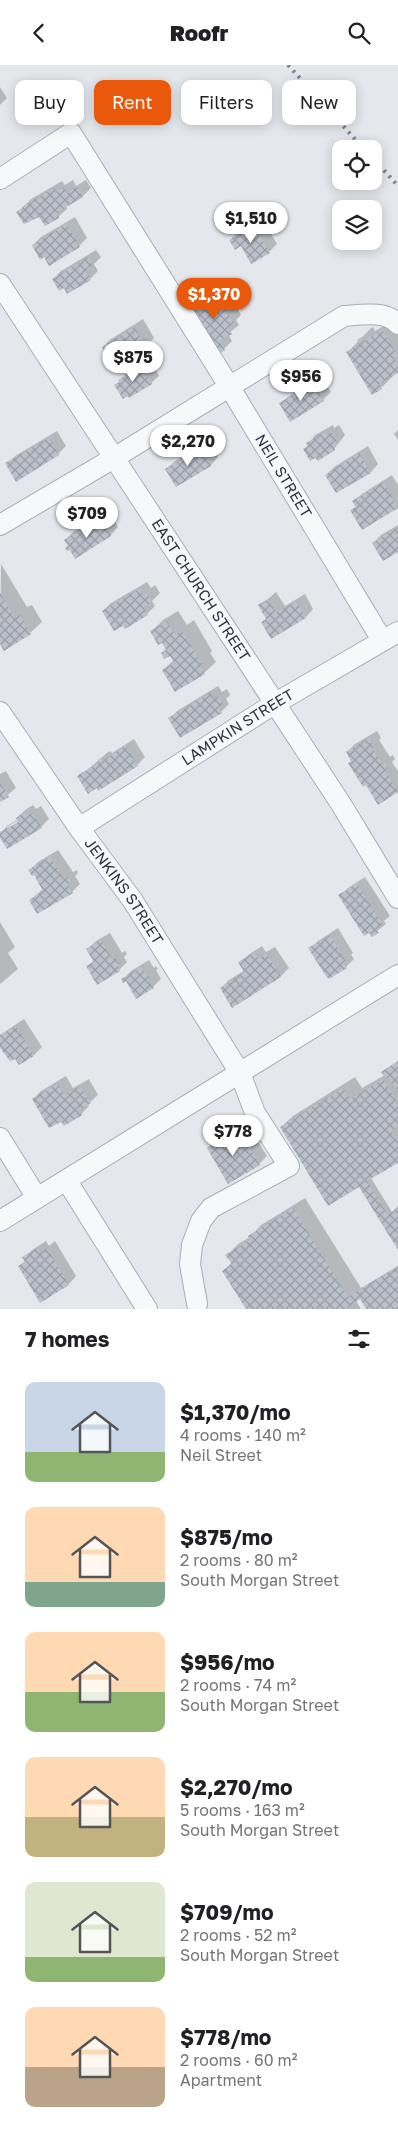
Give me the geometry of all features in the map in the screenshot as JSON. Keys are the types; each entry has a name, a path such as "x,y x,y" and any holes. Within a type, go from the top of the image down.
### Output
{"street":[{"name":"NEIL STREET","path":"0,179 71,133 229,386 390,636"},
{"name":"EAST CHURCH STREET","path":"0,284 274,705 341,804 398,898"},
{"path":"0,525 114,458 344,316 373,314 395,320 398,324"},
{"name":"LAMPKIN STREET","path":"79,828 274,705 390,636"},
{"name":"JENKINS STREET","path":"0,712 79,828 133,901 240,1073 255,1113 289,1166 211,1208 201,1221 192,1245 190,1264 195,1307"},
{"path":"0,1221 398,975"},
{"path":"0,1138 37,1199"},
{"path":"66,1181 147,1309"}],"building":[{"path":"64,187 67,193 77,187 83,197 58,212 59,218 45,226 39,217 24,224 16,212 54,188 56,192"},
{"path":"66,224 80,247 49,266 44,257 40,260 32,245"},
{"path":"253,225 270,253 251,264 241,246 235,250 229,240"},
{"path":"88,257 93,266 86,271 91,280 67,294 64,288 59,291 52,279"},
{"path":"215,292 234,324 228,328 232,334 219,341 225,350 217,355 191,306"},
{"path":"134,327 147,347 109,370 103,359 108,356 102,347"},
{"path":"382,330 398,356 394,359 398,365 398,373 379,384 382,389 372,395 346,352 359,344 357,340 361,337 364,341"},
{"path":"141,366 152,384 129,398 128,396 123,399 114,385 119,382 118,380"},
{"path":"313,383 324,401 290,422 279,403"},
{"path":"324,432 326,435 331,432 338,444 334,447 335,450 318,461 315,458 310,461 303,449 308,446 306,443"},
{"path":"49,438 59,455 16,482 5,463"},
{"path":"200,447 211,466 176,487 165,469"},
{"path":"359,453 371,473 336,493 325,475"},
{"path":"384,482 398,508 362,530 350,510 356,507 352,501"},
{"path":"102,520 111,536 75,559 70,550 67,551 65,548 68,546 64,540"},
{"path":"398,527 398,552 383,561 372,543"},
{"path":"139,589 142,595 147,593 152,602 143,607 148,615 125,629 123,626 114,631 102,611"},
{"path":"0,593 15,618 20,615 31,634 4,651 0,644"},
{"path":"268,599 276,613 296,601 306,618 271,639 261,622 266,619 258,605"},
{"path":"167,621 175,635 182,631 202,664 200,665 205,674 175,692 162,670 174,663 170,656 164,659 161,653 166,650 162,643 158,645 150,631"},
{"path":"210,693 214,699 218,696 223,704 218,707 222,713 180,738 168,718"},
{"path":"369,738 374,747 372,748 382,764 385,762 388,768 385,770 398,792 378,805 366,785 363,787 348,763 351,761 346,752"},
{"path":"126,746 138,766 98,791 97,788 88,794 77,776 100,762 98,760 103,758 104,760"},
{"path":"0,783 9,797 0,802"},
{"path":"25,812 27,816 33,813 42,828 7,849 0,838 0,832 18,822 16,818"},
{"path":"50,857 64,879 68,877 71,882 67,884 73,893 37,914 29,900 43,891 34,875 32,876 28,870"},
{"path":"357,884 383,925 376,929 379,933 372,937 369,933 364,936 338,895"},
{"path":"330,935 346,962 343,964 347,968 329,979 308,948"},
{"path":"101,940 113,960 116,958 120,963 117,965 120,971 97,985 86,966 94,962 86,949"},
{"path":"254,953 258,959 267,954 281,977 232,1008 220,988 244,972 238,962"},
{"path":"141,967 146,975 148,973 150,977 148,979 154,988 136,999 126,981 123,983 121,979"},
{"path":"16,1026 34,1056 19,1065 15,1059 10,1061 0,1048 0,1035"},
{"path":"398,1061 398,1093 388,1077 386,1079 381,1072"},
{"path":"383,1079 398,1104 398,1127 391,1131 398,1142 398,1163 367,1181 388,1215 398,1208 398,1250 359,1187 328,1206 280,1127 343,1088 350,1099"},
{"path":"58,1083 65,1095 80,1086 91,1103 79,1110 82,1115 64,1126 61,1122 49,1128 32,1099"},
{"path":"238,1129 260,1165 228,1184 207,1148"},
{"path":"293,1208 348,1297 398,1266 398,1309 366,1309 360,1299 345,1309 246,1309 222,1271 232,1264 225,1255 250,1240 248,1236"},
{"path":"38,1248 40,1253 47,1248 69,1285 40,1303 18,1266 25,1262 22,1257"}],"railway":[{"path":"288,65 356,140"},
{"path":"382,168 398,186"}]}
